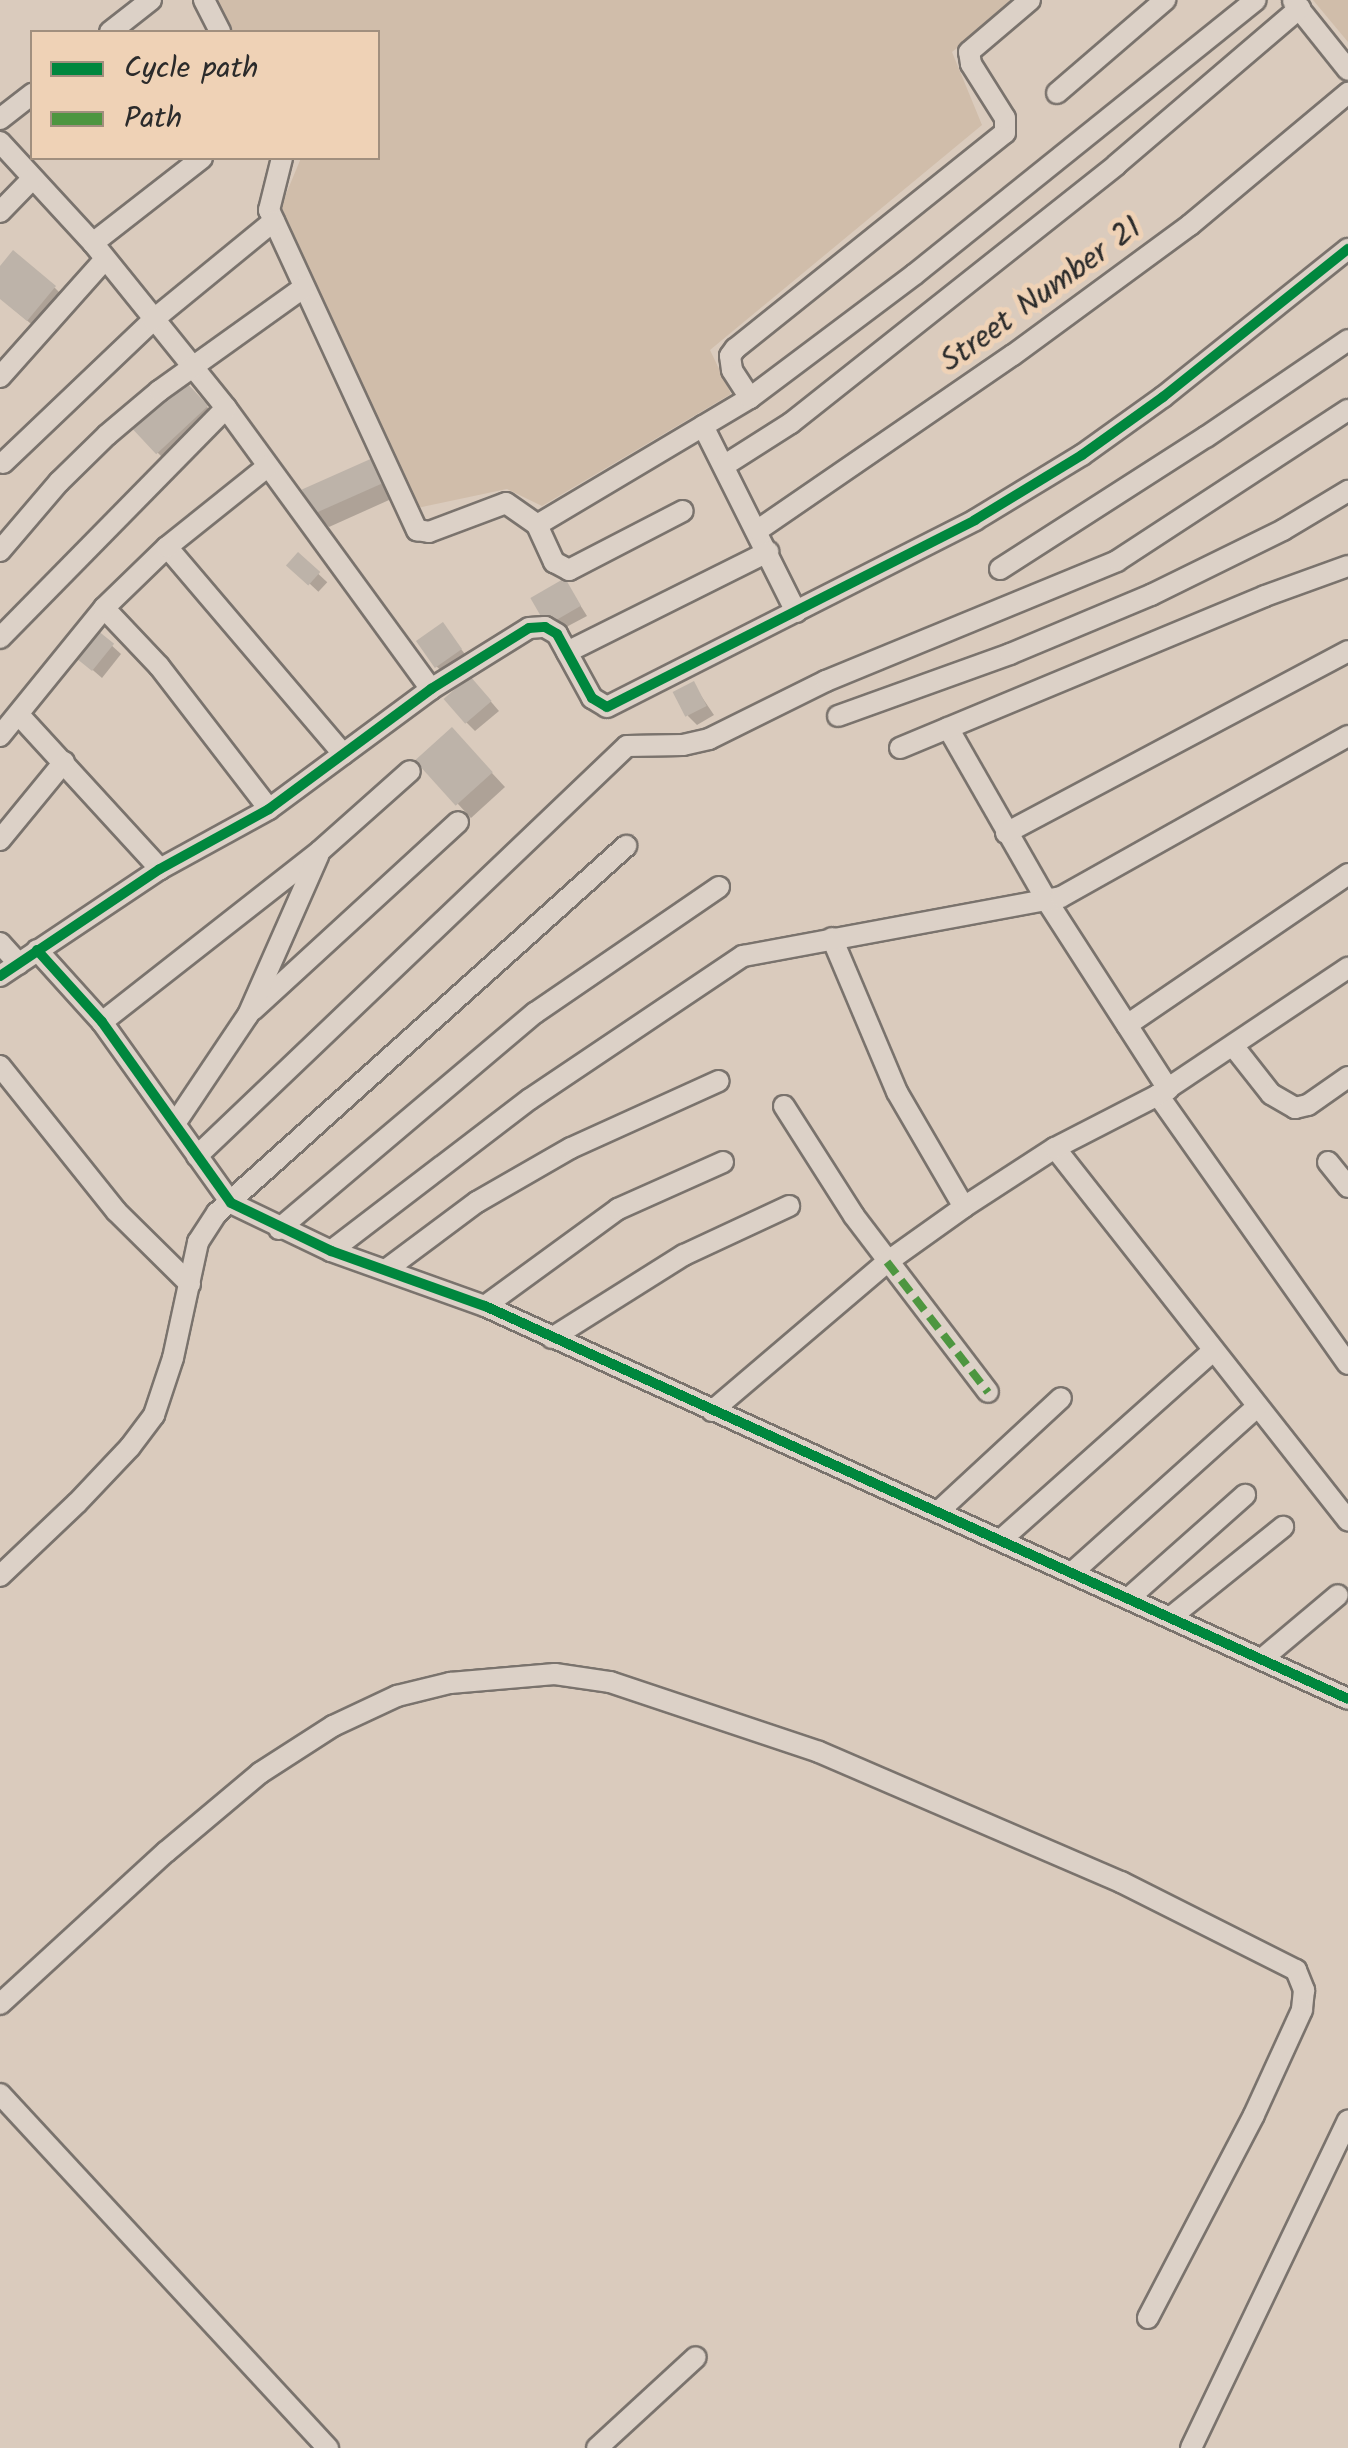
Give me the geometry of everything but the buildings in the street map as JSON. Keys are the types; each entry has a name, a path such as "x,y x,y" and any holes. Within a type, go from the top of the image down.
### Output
{"street":[{"path":"113,30 151,0"},
{"path":"204,0 219,30"},
{"path":"750,398 732,370 730,356 735,349 1005,133 1005,118 972,64 969,52 1030,0"},
{"path":"1058,92 1165,0"},
{"path":"537,525 750,398 915,274 1256,0"},
{"path":"725,465 792,423 1116,165 1296,4 1348,70"},
{"name":"Street Number 21","path":"758,530 1014,355 1190,225 1348,93"},
{"path":"0,120 30,96"},
{"path":"0,142 99,251 226,408 431,689"},
{"path":"0,377 99,251 200,160"},
{"path":"283,160 268,204 417,530 429,532 506,503 537,525 554,562 569,570 683,512"},
{"path":"0,212 31,180"},
{"path":"3,463 153,320 274,220"},
{"path":"0,976 160,869 269,809 431,689 529,628 552,630 592,698 608,707 976,520 1082,455 1348,248"},
{"path":"0,551 59,482 107,436 159,391 304,287"},
{"path":"1000,569 1206,438 1348,340"},
{"path":"0,638 226,408"},
{"path":"197,1156 628,746 683,745 709,739 826,681 1082,578 1134,551 1348,410"},
{"path":"703,426 796,612"},
{"path":"0,736 104,608 168,547 268,466"},
{"path":"838,716 1010,654 1138,600 1283,530 1348,490"},
{"path":"168,547 343,754"},
{"path":"567,652 768,552"},
{"path":"900,748 1348,566"},
{"path":"104,608 160,666 269,809"},
{"path":"1006,833 1348,651"},
{"path":"18,715 160,869"},
{"path":"948,728 1006,833 1127,1025 1163,1092 1348,1364"},
{"path":"331,1251 530,1099 723,968 759,951 1047,901 1086,886 1348,736"},
{"path":"0,840 64,762"},
{"path":"102,1022 320,851 410,771"},
{"path":"248,1015 458,822"},
{"path":"0,1576 130,1448 154,1414 164,1392 198,1242 217,1213 626,846"},
{"path":"176,1122 248,1015 320,851"},
{"path":"1127,1025 1348,874"},
{"path":"279,1229 535,1013 719,887"},
{"path":"832,938 897,1092 964,1207"},
{"path":"0,943 19,964"},
{"path":"37,950 102,1022 231,1203 331,1251 485,1306 712,1412 1003,1538 1348,1699"},
{"path":"712,1412 887,1262 964,1207 1055,1148 1163,1092 1348,968"},
{"path":"1234,1047 1271,1094 1295,1108 1308,1105 1348,1077"},
{"path":"0,1066 116,1210 190,1284"},
{"path":"387,1270 478,1202 570,1148 718,1081"},
{"path":"784,1106 887,1262 988,1392"},
{"path":"1055,1148 1348,1521"},
{"path":"485,1306 618,1209 723,1162"},
{"path":"1328,1162 1348,1187"},
{"path":"552,1338 684,1255 790,1206"},
{"path":"1003,1538 1213,1351"},
{"path":"939,1510 1061,1398"},
{"path":"1074,1571 1257,1407"},
{"path":"1130,1598 1245,1495"},
{"path":"1171,1616 1282,1526"},
{"path":"1262,1659 1338,1595"},
{"path":"0,2004 260,1773 332,1726 397,1696 450,1682 554,1674 610,1682 682,1702 818,1752 1122,1882 1296,1970 1304,1990 1302,2010 1254,2114 1148,2318"},
{"path":"0,2094 328,2448"},
{"path":"1191,2448 1348,2121"},
{"path":"596,2448 696,2357"}],"shaded area":[{"path":"205,0 1017,0 952,52 982,125 710,350 731,394 542,506 507,489 417,508 281,206 300,160 380,160 380,30 227,30"},
{"path":"1313,0 1348,0 1348,42"}],"marked path":[{"path":"887,1262 988,1392"}],"cycle path":[{"path":"0,976 160,869 269,809 431,689 529,628 545,627 557,634 592,698 607,707 975,520 1082,455 1163,397 1348,249"},
{"path":"37,950 102,1022 231,1203 331,1251 485,1306 1348,1699"}]}
